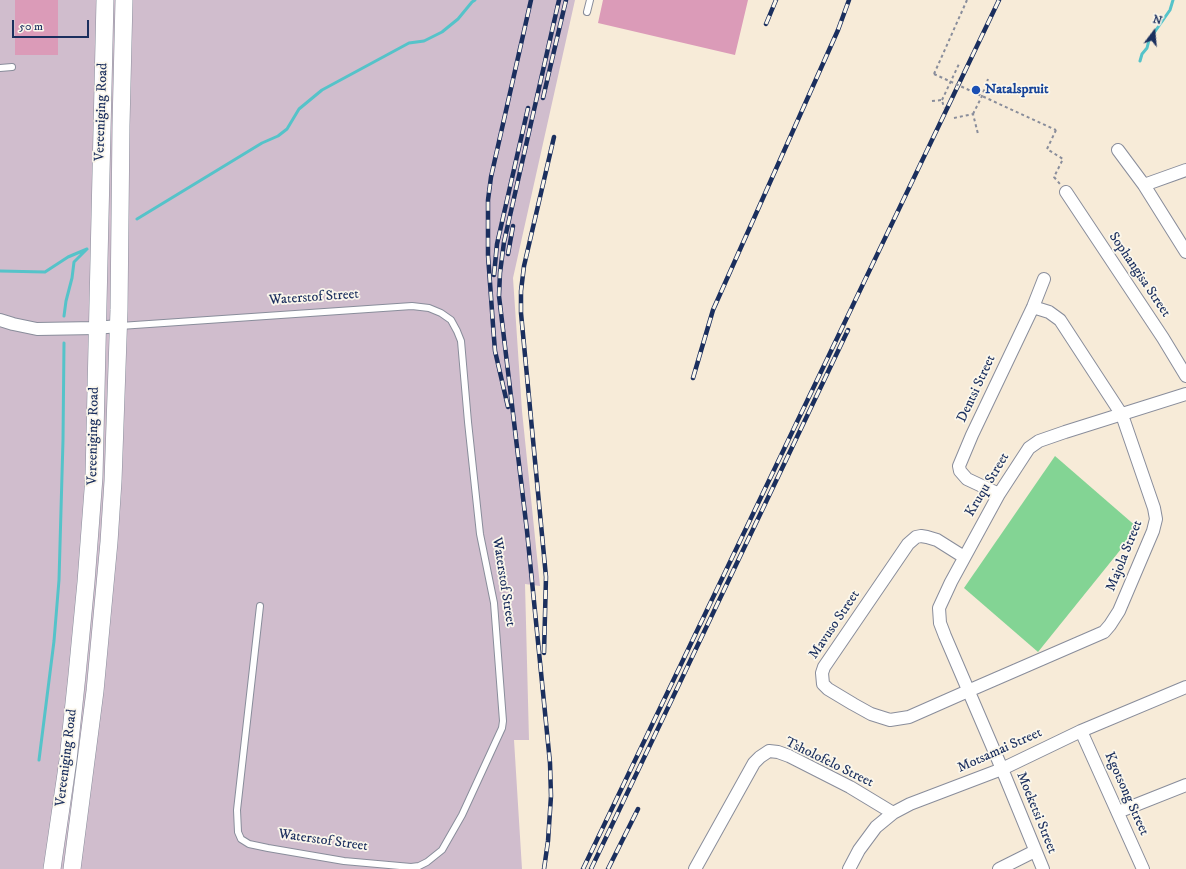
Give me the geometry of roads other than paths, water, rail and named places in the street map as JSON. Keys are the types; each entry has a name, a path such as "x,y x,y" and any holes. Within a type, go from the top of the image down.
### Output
{"main road":[{"name":"Vereeniging Road","path":"52,869 68,752 86,582 94,477 96,328 105,0"},
{"name":"Vereeniging Road","path":"72,869 95,691 113,481 119,310 124,0"}],"street":[{"path":"1118,150 1144,185 1185,249"},
{"path":"1144,185 1186,170"},
{"name":"Sophangisa Street","path":"1066,192 1163,338 1186,376"},
{"name":"Dentsi Street","path":"999,494 967,479 960,471 959,466 987,402 1033,307 1044,279"},
{"name":"Majola Street","path":"968,691 1104,632 1117,615 1153,531 1156,519 1154,508 1122,415 1060,320 1049,312 1033,307"},
{"name":"Waterstof Street","path":"0,320 38,329 118,326"},
{"name":"Kruqu Street","path":"968,691 940,622 939,608 999,494 1029,448 1039,441 1065,432 1186,394"},
{"name":"Mavuso Street","path":"964,558 937,540 921,536 916,537 908,544 824,667 821,679 823,684 828,689 852,704 871,714 890,720 909,717 968,691"},
{"name":"Motsamai Street","path":"848,869 859,850 876,827 893,813 910,804 1002,769 1081,731 1186,686"},
{"name":"Moeketsi Street","path":"968,691 1043,869"},
{"name":"Kgotsong Street","path":"1081,731 1144,869"},
{"name":"Tsholofelo Street","path":"695,869 754,763 769,751 778,752 789,756 850,787 893,813"},
{"path":"1118,812 1186,784"},
{"path":"999,869 1035,851"}],"lane":[{"path":"587,12 590,0"},
{"path":"0,68 12,67"},
{"name":"Waterstof Street","path":"118,326 412,306 429,308 441,313 451,320 461,341 480,534 494,603 503,721 502,728 462,815 442,850 427,862 419,866 411,867 344,861 249,844 241,839 238,832 237,810 260,606"}],"waterway":[{"path":"137,219 262,143 278,136 287,129 299,109 322,90 409,43 424,41 442,32 458,19 475,0"},
{"path":"1140,61 1142,54 1147,48 1149,40 1170,10 1173,0"},
{"path":"0,271 45,272 68,257 87,249"},
{"path":"64,316 74,262 86,250"},
{"path":"39,760 54,641 59,580 64,343"}],"railway":[{"path":"508,407 495,351 488,255 488,200 491,177 531,0"},
{"path":"544,869 548,841 551,796 550,763 527,531 499,296 504,242 559,0"},
{"path":"543,98 566,0"},
{"path":"766,24 776,0"},
{"path":"693,378 713,310 838,30 849,0"},
{"path":"583,869 999,0"},
{"path":"494,275 497,244 528,108"},
{"path":"544,653 546,577 521,313 521,291 524,266 554,137"},
{"path":"508,254 513,226"},
{"path":"591,869 848,330"},
{"path":"608,869 638,809"}],"place":[{"name":"Natalspruit","path":"976,90"}]}
